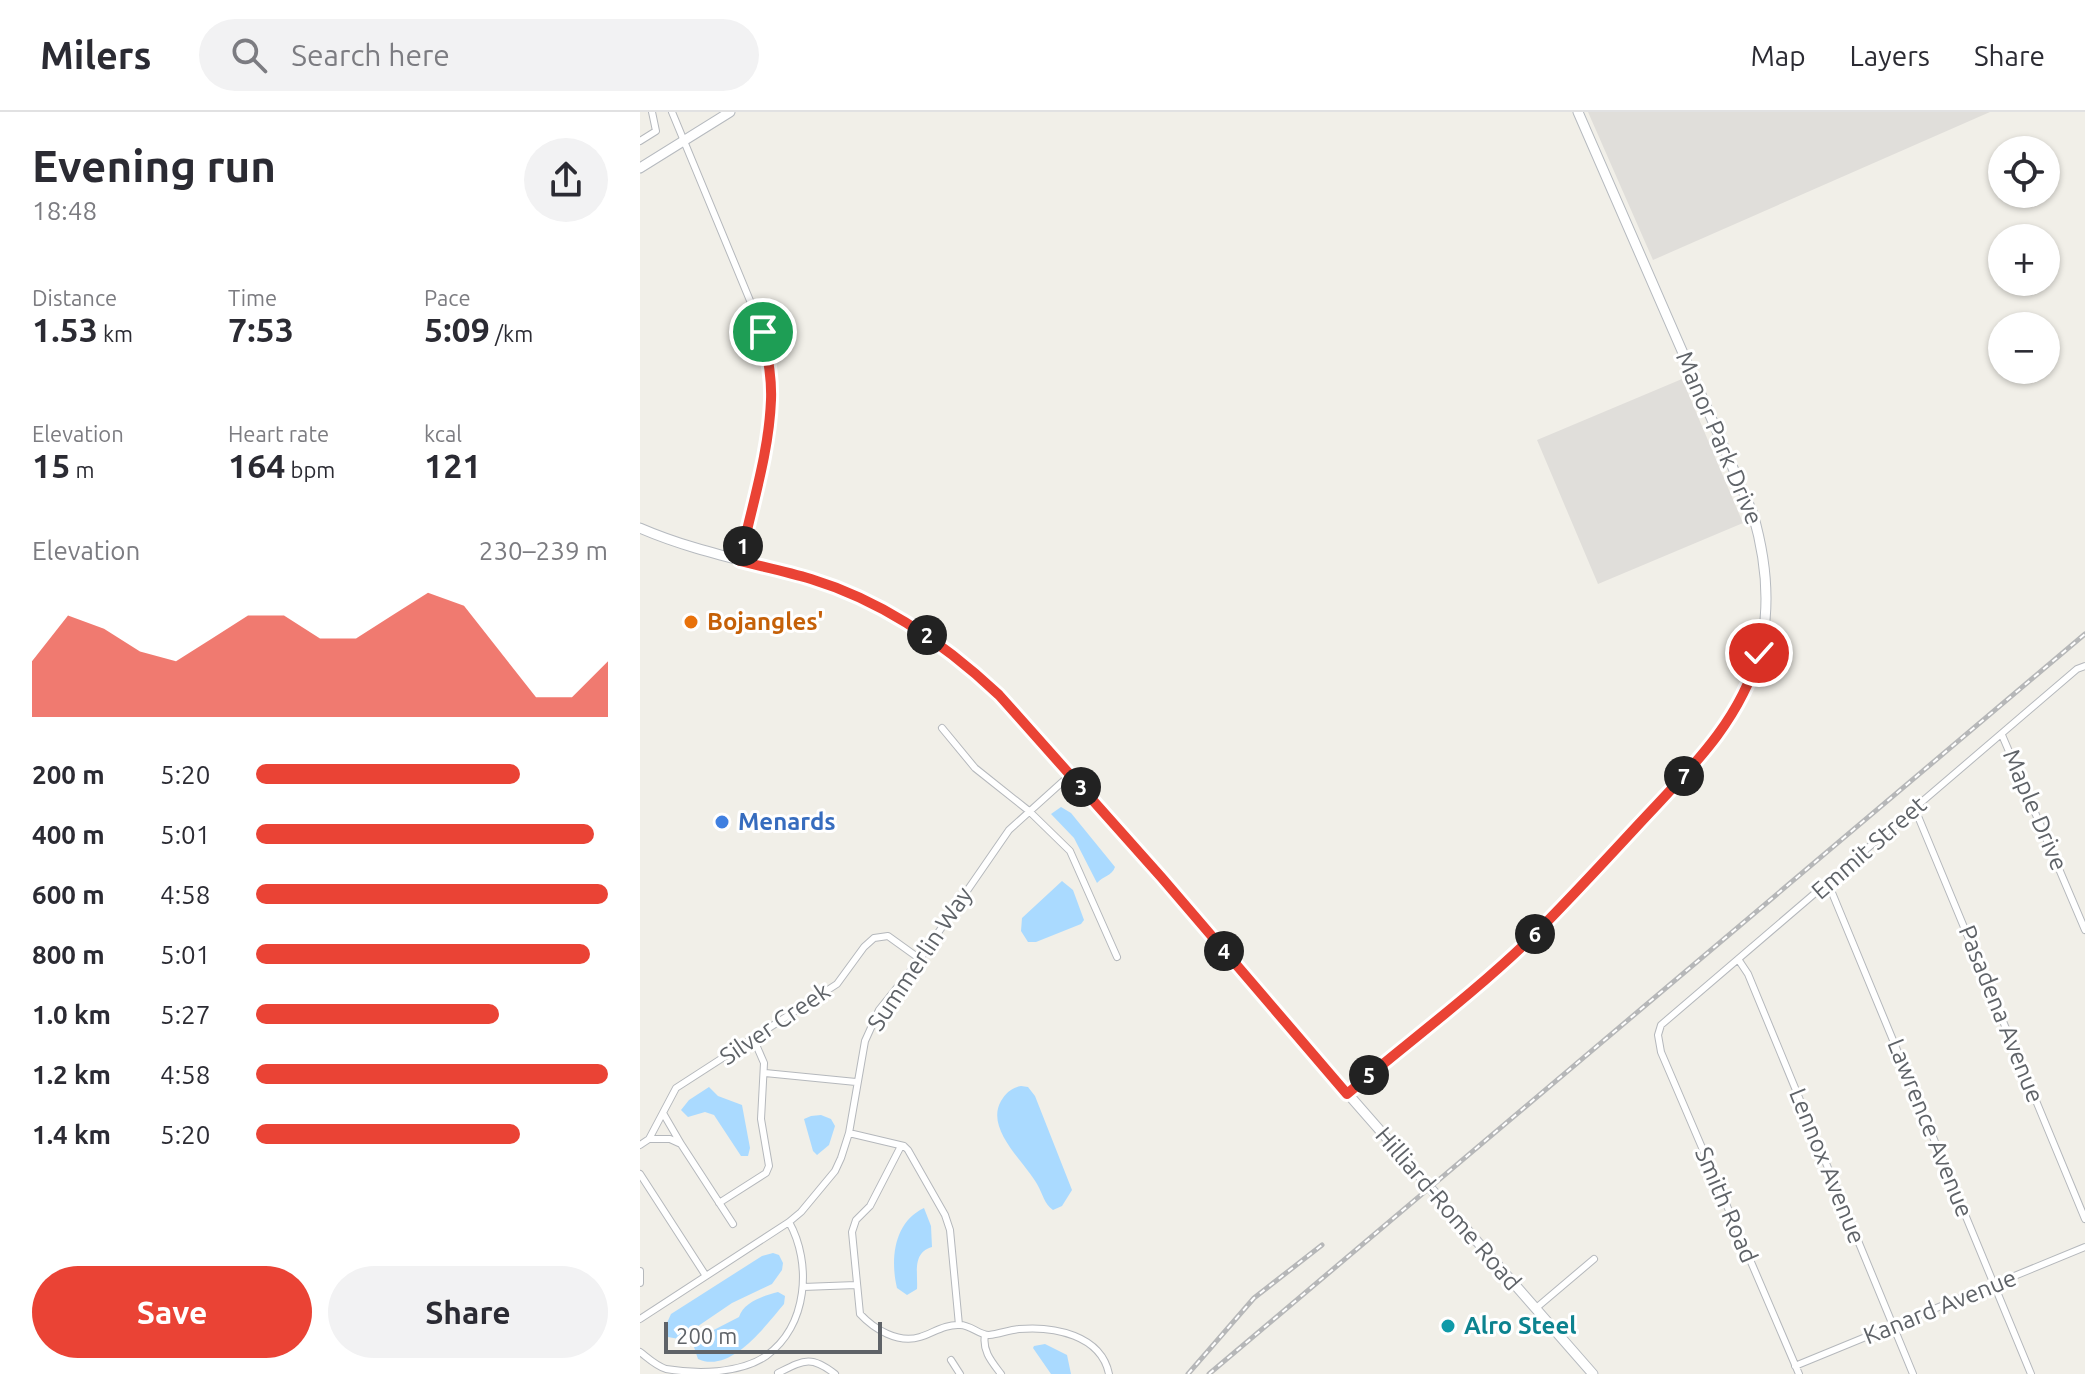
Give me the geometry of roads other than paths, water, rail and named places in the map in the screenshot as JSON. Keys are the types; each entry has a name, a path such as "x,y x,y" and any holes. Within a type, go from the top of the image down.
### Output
{"main road":[{"path":"640,168 730,112"},
{"name":"Manor Park Drive","path":"1347,1094 1528,941 1627,837 1727,724 1740,701 1759,653 1766,606 1766,576 1764,549 1753,514 1578,112"},
{"name":"Hilliard-Rome Road","path":"640,528 740,561 824,584 870,603 917,629 958,658 988,685 1070,775 1593,1374"}],"street":[{"path":"640,141 656,131 652,112"},
{"path":"672,112 763,332 769,361 772,397 769,428 740,561"},
{"name":"Emmit Street","path":"1658,1035 1668,1017 2077,669 2085,666"},
{"path":"942,728 975,768 1029,811 1070,851 1117,957"},
{"name":"Maple Drive","path":"2002,735 2085,930"},
{"name":"Summerlin Way","path":"640,1319 789,1222 835,1171 849,1133 865,1041 879,1010 920,959 1009,830 1070,775"},
{"name":"Pasadena Avenue","path":"1915,809 2085,1219"},
{"name":"Lawrence Avenue","path":"1828,883 2031,1374"},
{"name":"Silver Creek","path":"640,1145 649,1139 676,1088 837,984 874,938 888,936 920,959"},
{"name":"Lennox Avenue","path":"1738,959 1748,974 1913,1374"},
{"name":"Smith Road","path":"1658,1035 1661,1052 1797,1370"},
{"path":"719,1203 766,1173 769,1166 761,1119 765,1073 760,1050 754,1040"},
{"path":"765,1073 856,1082"},
{"path":"663,1113 733,1224"},
{"path":"849,1133 908,1150 945,1215 950,1230 959,1325"},
{"path":"649,1139 670,1139 681,1144"},
{"path":"901,1146 870,1206 852,1232 860,1314 898,1339 920,1337 959,1325 985,1335 1021,1329 1062,1332 1088,1341 1106,1360 1109,1374"},
{"path":"640,1174 706,1276"},
{"path":"640,1352 661,1371 689,1374 726,1373 766,1357 793,1324 803,1287 804,1263 789,1222"},
{"name":"Kanard Avenue","path":"1797,1370 2085,1247"},
{"path":"1535,1309 1594,1259"},
{"path":"640,1271 640,1283"},
{"path":"803,1287 856,1285"},
{"path":"985,1335 983,1345 1001,1374"},
{"path":"766,1357 777,1373 804,1360 821,1363 835,1374"},
{"path":"951,1360 960,1374"}],"water":[{"path":"1061,807 1071,813 1115,867 1097,883 1074,838 1051,814"},
{"path":"1062,881 1073,890 1084,920 1036,942 1028,942 1021,931 1022,918"},
{"path":"1021,1086 1028,1087 1035,1096 1072,1190 1062,1206 1053,1210 1008,1144 998,1123 997,1112 1001,1101 1009,1091"},
{"path":"709,1087 718,1096 742,1105 750,1148 748,1156 741,1156 714,1115 705,1112 688,1117 681,1110 689,1100"},
{"path":"821,1115 831,1119 835,1126 829,1145 817,1155 813,1151 804,1119"},
{"path":"924,1208 931,1226 932,1247 921,1254 917,1289 907,1295 897,1288 894,1265 897,1242 906,1222"},
{"path":"779,1255 783,1263 772,1284 732,1303 679,1339 668,1337 666,1325 671,1314 762,1256"},
{"path":"778,1292 785,1296 784,1304 747,1345 723,1360 710,1362 698,1359 694,1347 704,1335 739,1317 745,1307 755,1300"},
{"path":"1045,1344 1067,1355 1071,1374 1051,1374 1033,1348"}],"railway":[{"path":"1209,1374 2085,634"},
{"path":"1188,1374 1254,1298 1322,1245"}],"place":[{"name":"Bojangles'","path":"691,622"},
{"name":"Menards","path":"722,822"},
{"name":"Alro Steel","path":"1448,1326"}]}
